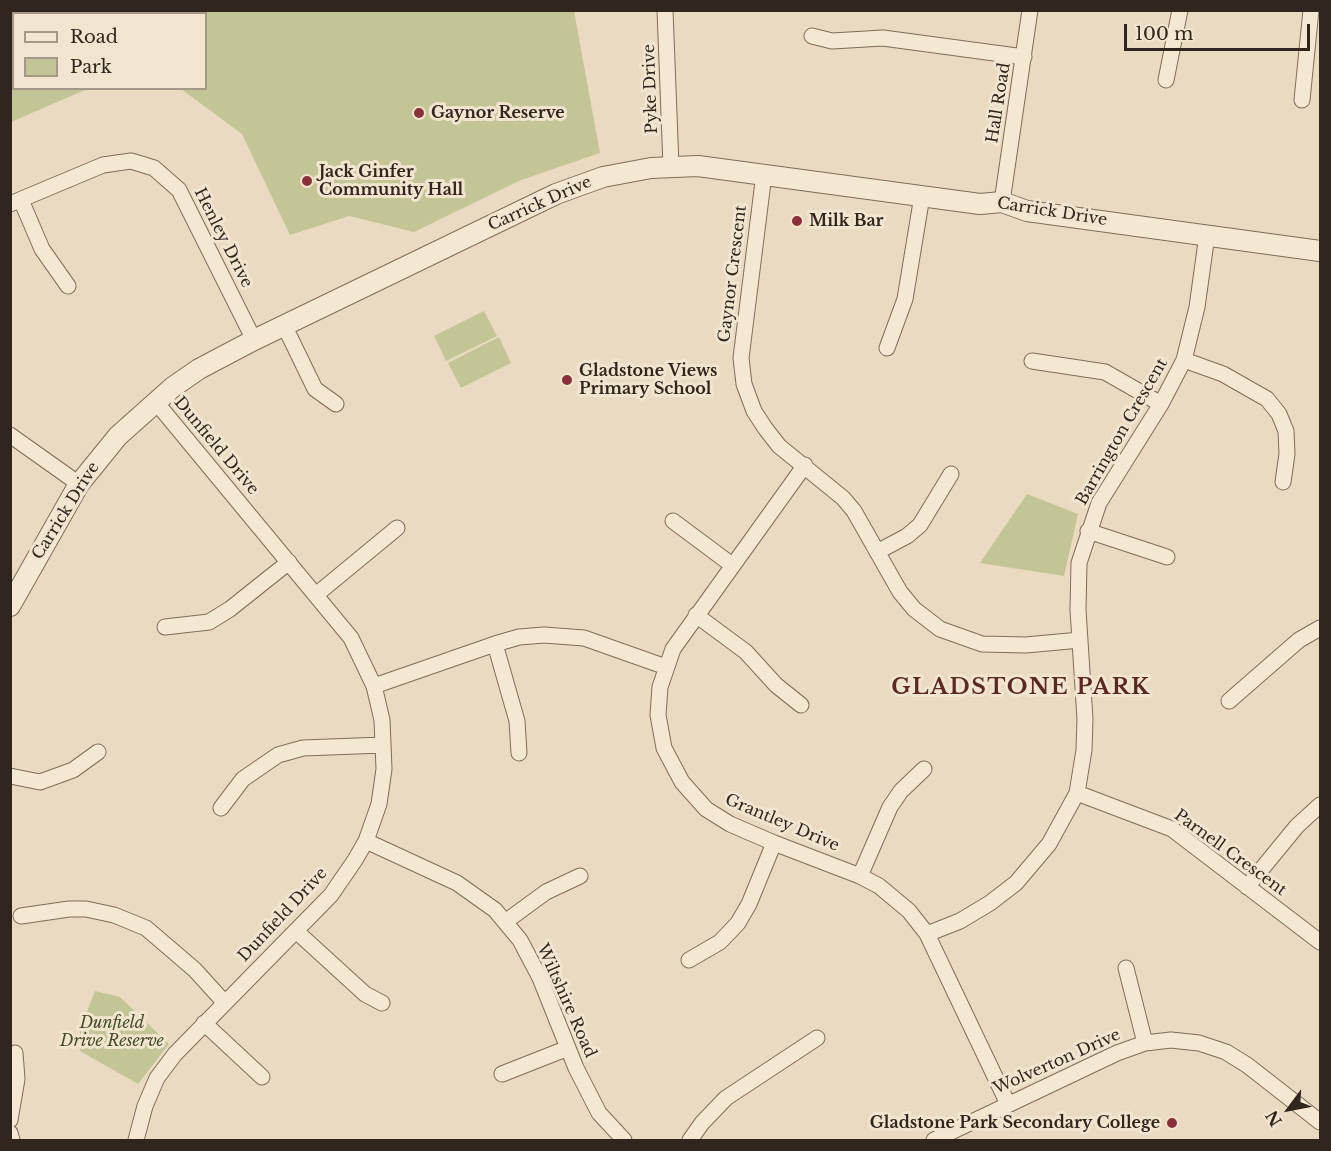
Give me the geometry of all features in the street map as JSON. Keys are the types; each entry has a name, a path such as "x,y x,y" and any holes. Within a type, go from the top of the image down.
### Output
{"street":[{"name":"Pyke Drive","path":"665,10 671,166"},
{"name":"Hall Road","path":"1002,202 1030,10"},
{"path":"1166,80 1180,10"},
{"path":"1302,100 1311,10"},
{"path":"812,36 832,40 883,39 1024,57"},
{"name":"Henley Drive","path":"16,202 103,165 131,161 154,168 179,190 254,340"},
{"name":"Carrick Drive","path":"10,606 79,484 118,436 155,401 199,369 284,325 556,194 603,177 671,166 764,174 980,204 1002,202 1027,211 1320,251"},
{"name":"Gaynor Crescent","path":"764,174 741,339 744,384 754,411 765,428 779,446 806,465 843,498 900,592 914,609 940,629 982,644 1026,645 1080,640"},
{"path":"887,348 905,299 914,260 922,196"},
{"path":"16,202 42,249 68,286"},
{"name":"Barrington Crescent","path":"927,934 960,921 990,903 1016,883 1049,844 1077,793 1084,750 1085,719 1080,640 1079,563 1088,531 1100,503 1161,404 1184,360 1197,307 1207,235"},
{"path":"284,325 315,389 336,404"},
{"path":"1184,360 1223,374 1267,399 1279,414 1286,431 1287,454 1283,482"},
{"path":"1032,361 1105,372 1161,404"},
{"name":"Dunfield Drive","path":"136,1140 145,1106 157,1078 175,1054 331,895 366,841 379,804 384,769 382,720 374,686 351,638 317,594 155,401"},
{"path":"10,435 79,484"},
{"name":"Grantley Drive","path":"806,465 673,648 660,687 661,735 671,764 682,782 706,810 730,824 774,843 860,876 879,886 909,911 927,934 1008,1104"},
{"path":"877,552 907,536 920,525 951,474"},
{"path":"672,521 732,565"},
{"path":"317,594 398,528"},
{"path":"1088,531 1167,557"},
{"path":"165,627 209,622 230,609 289,562"},
{"path":"696,615 746,652 776,685 801,705"},
{"path":"1229,701 1299,640 1320,628"},
{"path":"374,686 519,637 564,635 584,638 666,667"},
{"path":"495,644 518,721 519,753"},
{"path":"221,808 243,779 278,755 303,748 383,745"},
{"path":"10,776 40,782 73,770 98,752"},
{"path":"860,876 890,807 901,791 924,769"},
{"name":"Parnell Crescent","path":"1077,793 1172,829 1320,942"},
{"path":"1247,886 1297,826 1320,806"},
{"name":"Wiltshire Road","path":"366,841 457,883 495,910 520,940 540,978 568,1048 599,1113 624,1140"},
{"path":"689,960 720,942 738,923 749,904 774,843"},
{"path":"505,922 546,892 580,876"},
{"path":"21,916 69,909 86,909 114,915 146,928 189,964 224,1002"},
{"path":"296,931 364,994 382,1003"},
{"path":"1126,968 1145,1043"},
{"path":"204,1023 262,1077"},
{"path":"690,1140 702,1123 726,1098 817,1038"},
{"name":"Wolverton Drive","path":"934,1140 1117,1053 1145,1043 1171,1040 1200,1043 1226,1052 1247,1065 1320,1122"},
{"path":"502,1074 568,1048"},
{"path":"10,1120 17,1079 15,1053"},
{"path":"10,1133 12,1140"}],"green space":[{"path":"10,11 574,11 600,153 521,180 414,232 349,216 290,235 242,134 182,90 207,90 207,12 12,12 12,90 85,90 11,122"},
{"path":"484,311 497,336 446,361 434,336"},
{"path":"499,337 511,363 461,388 448,363"},
{"path":"1027,494 1078,514 1064,576 980,563"},
{"name":"Dunfield Drive Reserve","path":"95,991 120,997 169,1044 138,1084 80,1051 80,1029"}],"place":[{"name":"Gaynor Reserve","path":"419,113"},
{"name":"Jack Ginfer Community Hall","path":"307,181"},
{"name":"Milk Bar","path":"797,221"},
{"name":"Gladstone Views Primary School","path":"567,380"},
{"name":"Gladstone Park Secondary College","path":"1172,1123"}],"district":[{"name":"GLADSTONE PARK","path":"1021,688"}]}
